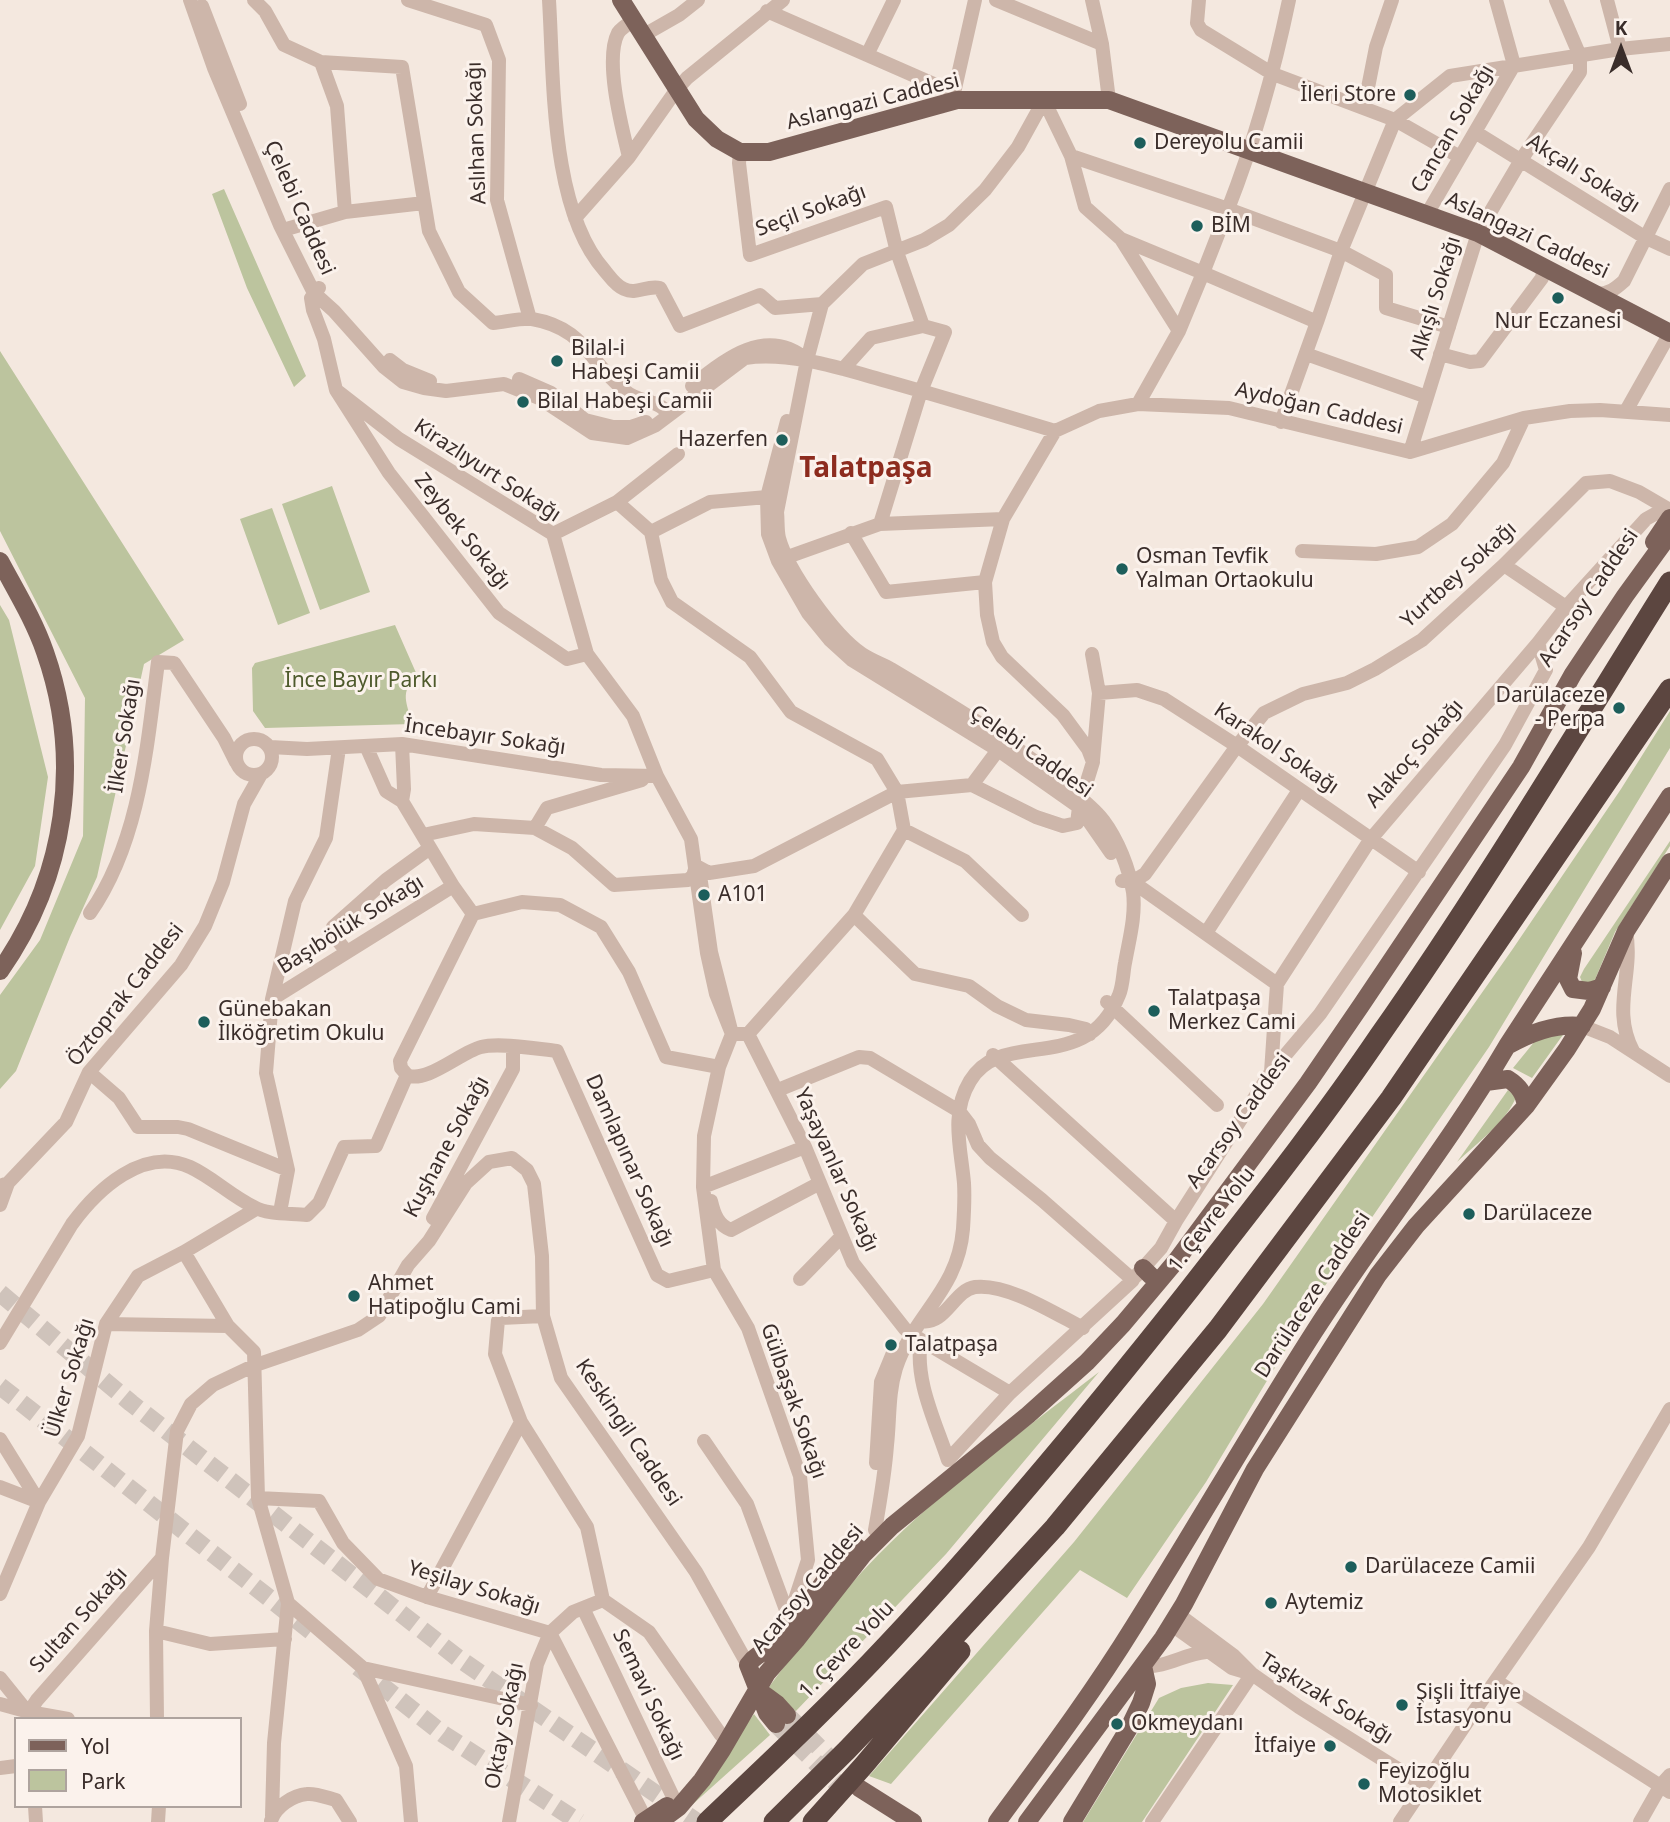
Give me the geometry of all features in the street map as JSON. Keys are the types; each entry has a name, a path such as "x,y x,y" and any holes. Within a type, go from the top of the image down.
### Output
{"highway":[{"name":"1. Çevre Yolu","path":"707,1822 886,1646 983,1539 1118,1382 1252,1211 1330,1106 1429,964 1494,865 1670,582"},
{"path":"774,1822 922,1672 1055,1527 1218,1329 1391,1098 1670,689"},
{"path":"813,1822 1018,1584 1055,1527"},
{"path":"799,1822 881,1743"}],"main road":[{"path":"621,0 696,119 717,139 740,152"},
{"name":"Aslangazi Caddesi","path":"740,152 769,152 956,97 1109,100 1478,233 1670,333"},
{"name":"Acarsoy Caddesi","path":"1670,518 1609,602 1521,747 1374,970 1249,1148 1143,1275 1102,1333 1009,1417 885,1519 878,1534 797,1639 767,1673 753,1678 757,1654 780,1644 790,1623 831,1572 878,1534 1028,1415 1087,1362 1124,1324 1176,1261 1308,1083 1354,1016 1528,757 1581,663 1670,534"},
{"path":"0,561 45,650 58,692 66,759 66,790 54,858 42,897 24,934 0,971"},
{"name":"Darülaceze Caddesi","path":"997,1822 1079,1711 1313,1334 1366,1252 1486,1083 1507,1046 1670,796"},
{"name":"Darülaceze Caddesi","path":"1027,1822 1175,1620 1255,1469 1378,1275 1416,1226 1526,1106 1582,1026 1626,931 1670,862"},
{"path":"1578,937 1568,972 1569,984 1573,989 1583,991 1602,987"},
{"path":"1507,1046 1549,1027 1568,1024 1582,1026"},
{"path":"1486,1083 1508,1079 1522,1091 1526,1106"},
{"path":"1146,1606 1175,1620"},
{"path":"1072,1822 1129,1728 1141,1703 1147,1684 1143,1666"},
{"path":"753,1678 767,1713 781,1719"},
{"path":"649,1821 676,1803 724,1738 753,1678"},
{"path":"896,1822 854,1792 913,1822"}],"street":[{"name":"Çelebi Caddesi","path":"190,0 214,68 318,289 384,367 403,382 446,391 504,384 539,398 592,433 627,438 656,425 745,358 760,356 807,360"},
{"name":"Çelebi Caddesi","path":"200,0 287,228"},
{"path":"254,0 265,11 284,45 321,62 402,67 429,231 459,292 494,323 530,319 566,329 581,342 610,380 634,399 659,405 664,409"},
{"name":"Aslıhan Sokağı","path":"408,0 486,25 499,60 497,200 530,319"},
{"path":"549,0 558,151 575,218 596,261 621,289 635,293 651,286 660,288 680,326 760,295 775,308 822,304"},
{"path":"629,157 615,98 614,44 619,31 679,15 698,0"},
{"path":"575,218 629,157 677,89 783,0"},
{"path":"867,55 894,0"},
{"path":"767,11 956,97 975,0"},
{"path":"996,0 1102,44"},
{"path":"1092,0 1102,44 1109,100"},
{"path":"1199,0 1197,23 1201,30 1273,74 1395,120 1460,157"},
{"path":"1138,404 1179,331 1251,152 1273,74 1289,0"},
{"path":"1364,108 1376,47 1392,0"},
{"path":"1496,0 1514,65"},
{"path":"1556,0 1580,56"},
{"path":"1607,0 1620,49"},
{"path":"1281,422 1364,192 1395,120 1450,76 1620,49 1670,44"},
{"name":"Alkışlı Sokağı","path":"1410,452 1478,233 1521,160 1580,72 1580,56"},
{"path":"321,62 337,106 345,212"},
{"name":"Cancan Sokağı","path":"1427,214 1514,65"},
{"path":"1044,100 1071,156 1085,207 1121,239 1179,331"},
{"path":"1044,100 1018,147 985,190 949,225 897,252 863,264 822,304 807,360 1055,431 1003,519 985,582 987,615 993,642 1002,657 1063,715 1088,749 1093,762"},
{"name":"Akçalı Sokağı","path":"1475,132 1646,238 1670,249"},
{"name":"Seçil Sokağı","path":"740,152 739,163 751,255 886,207 897,252"},
{"path":"1071,156 1342,251 1386,275 1386,308 1449,327"},
{"path":"1597,294 1615,290 1624,281 1670,189"},
{"path":"287,228 345,212 424,203"},
{"path":"1121,239 1317,322"},
{"path":"897,252 923,326"},
{"path":"1440,354 1470,362 1480,361 1542,278 1540,264"},
{"name":"Çelebi Caddesi","path":"318,289 387,357 403,370 424,380 442,383 465,382 500,375 515,377 551,393 585,420 613,427 631,427 645,423 715,366 738,352 755,346 774,345 795,350 807,360"},
{"name":"Zeybek Sokağı","path":"318,289 311,298 313,310 324,339 336,390 389,473 499,613 567,659 587,654"},
{"path":"843,369 871,338 923,326 945,332 921,391 880,524"},
{"path":"1626,411 1670,333"},
{"path":"1306,354 1427,397"},
{"name":"Çelebi Caddesi","path":"807,360 800,370 767,497 768,534 808,612 830,640 852,660 1081,804"},
{"name":"Çelebi Caddesi","path":"807,360 777,512 782,559 812,600 844,638 861,653 890,668 1035,761 1081,804 1133,894 1133,920 1121,993 1088,1032"},
{"name":"Kirazlıyurt Sokağı","path":"336,390 399,439 554,534 587,654"},
{"name":"Aydoğan Caddesi","path":"1055,431 1099,411 1138,404 1230,408 1410,452 1524,418 1570,411 1626,411 1670,415"},
{"path":"1302,551 1376,554 1418,547 1452,523 1503,463 1524,418"},
{"path":"554,534 617,502 678,454"},
{"name":"Yurtbey Sokağı","path":"1126,880 1137,879 1145,874 1264,713 1303,694 1347,682 1422,640 1504,565 1586,482 1610,481 1639,492 1670,511"},
{"path":"651,532 710,502 767,497"},
{"path":"587,654 634,716 657,776 691,839 707,953 716,994 732,1034 748,1034 854,915 904,830 897,792 877,759 791,712 751,657 672,601 661,580 651,532 617,502"},
{"name":"Alakoç Sokağı","path":"1271,1072 1277,984 1370,840 1566,607 1646,519 1670,511"},
{"path":"782,559 880,524 1003,519"},
{"path":"851,533 886,592 985,582"},
{"path":"1504,565 1566,607"},
{"path":"1088,1032 1073,1044 995,1056 975,1066 963,1082 950,1149 957,1201 951,1250 942,1278 913,1334 919,1354 920,1371 948,1460 1010,1393 1143,1275 1271,1072 1321,1014 1506,745 1546,670 1538,643"},
{"path":"696,866 709,873 754,866 897,792 972,785 1036,817 1063,826 1077,823 1093,762 1099,693 1092,654"},
{"name":"İlker Sokağı","path":"90,913 118,858 141,788 158,662 174,663 224,738"},
{"name":"Karakol Sokağı","path":"1099,693 1137,690 1164,699 1419,872"},
{"path":"224,738 259,739 271,752 269,768 261,774 250,775 239,766 224,738"},
{"path":"239,766 237,751 247,739"},
{"path":"402,744 402,800"},
{"name":"İncebayır Sokağı","path":"271,752 402,744 601,775 657,776"},
{"path":"366,746 386,791 402,800 453,886 473,914"},
{"path":"280,1212 288,1170 266,1073 272,999 295,901 327,838 339,748"},
{"path":"972,785 998,750"},
{"name":"Öztoprak Caddesi","path":"239,766 244,804"},
{"name":"Öztoprak Caddesi","path":"4,1185 66,1122 89,1072 181,965 205,926 223,881 244,804 261,774"},
{"path":"535,828 547,808 657,776"},
{"path":"1206,933 1299,790"},
{"path":"347,952 335,937 333,927 426,842 474,824 535,828 572,848 614,885 688,880 693,876 696,866"},
{"path":"904,830 965,861 1022,915"},
{"path":"1126,880 1277,984"},
{"name":"Başıbölük Sokağı","path":"272,999 453,886"},
{"path":"513,1046 482,1046 421,1077 413,1078 401,1068 400,1061 473,914 522,902 560,905 601,927 629,972 666,1058 719,1067"},
{"path":"854,915 915,974 969,986 997,1006 1027,1020 1069,1025 1088,1032"},
{"path":"1626,931 1628,961 1622,1014 1626,1037 1633,1051"},
{"path":"1110,1005 1217,1105"},
{"path":"1582,1026 1600,1031 1670,1076"},
{"name":"Gülbaşak Sokağı","path":"732,1034 719,1067 704,1136 705,1187 714,1270 748,1328 800,1476 808,1560 790,1623"},
{"name":"Yaşayanlar Sokağı","path":"748,1034 805,1147 853,1263 913,1334"},
{"name":"Kuşhane Sokağı","path":"408,1265 513,1069 513,1046"},
{"name":"Damlapınar Sokağı","path":"513,1046 557,1051 657,1275 668,1282 714,1270"},
{"path":"995,1056 1176,1221"},
{"path":"778,1090 859,1057 870,1058 956,1109 969,1124 978,1144 989,1158 1143,1275"},
{"path":"89,1072 119,1098 138,1127 188,1129 288,1170"},
{"path":"0,1343 85,1207 110,1183 146,1163 167,1162 189,1166 256,1209 307,1215 319,1203 344,1147 376,1146 407,1075"},
{"path":"878,1534 888,1443 890,1395 895,1371 905,1346 942,1293 957,1264 961,1246 964,1207 956,1109"},
{"path":"805,1147 705,1187 715,1215 723,1227 731,1230 820,1183"},
{"name":"Keskingil Caddesi","path":"157,1717 156,1631 162,1558 177,1431 191,1404 213,1385 253,1366 358,1330 379,1316 408,1265 429,1241 466,1183 489,1162 512,1158 527,1170 534,1184 542,1256 543,1316 561,1378 696,1572 753,1678"},
{"path":"0,1206 4,1185"},
{"name":"Ülker Sokağı","path":"0,1594 39,1502 78,1436 106,1324 138,1276 256,1209"},
{"path":"800,1279 842,1236"},
{"path":"184,1252 228,1326 254,1352 258,1498 288,1603 274,1742 272,1819"},
{"path":"921,1321 927,1322 937,1317 972,1287 992,1287 1022,1298 1083,1328"},
{"path":"543,1316 500,1318 498,1321 495,1354 521,1422 587,1527 603,1600 649,1632 724,1738"},
{"path":"106,1324 228,1326"},
{"path":"913,1334 1010,1393"},
{"path":"1400,1822 1589,1547 1670,1409"},
{"path":"427,1597 521,1422"},
{"path":"0,1439 39,1502"},
{"path":"704,1441 747,1504 790,1623"},
{"path":"0,1487 39,1502"},
{"name":"Yeşilay Sokağı","path":"258,1498 319,1501 343,1543 378,1579 427,1597 550,1633 649,1821"},
{"name":"Sultan Sokağı","path":"29,1715 37,1700 162,1558"},
{"name":"Oktay Sokağı","path":"509,1822 537,1664 550,1633 573,1612 603,1600"},
{"path":"288,1603 363,1668 406,1766 411,1822"},
{"name":"Semavi Sokağı","path":"583,1608 676,1803"},
{"path":"1152,1822 1252,1674 1233,1655 1175,1620"},
{"name":"Taşkızak Sokağı","path":"1175,1620 1206,1652 1232,1668 1252,1674 1299,1707 1425,1786"},
{"path":"156,1631 210,1644 285,1639"},
{"path":"1143,1666 1164,1666 1186,1656 1206,1652"},
{"path":"363,1668 531,1704"},
{"path":"0,1678 29,1715"},
{"path":"1496,1681 1667,1784 1640,1822"},
{"path":"0,1704 29,1715 48,1717"},
{"path":"272,1819 287,1801 307,1794 336,1800 350,1822"}],"green space":[{"path":"224,189 306,376 294,387 247,288 212,194"},
{"path":"0,351 184,640 144,664 97,877 16,1071 0,1089 0,995 40,940 83,836 85,698 0,531"},
{"path":"332,486 370,592 320,610 282,504"},
{"path":"272,508 310,613 278,625 240,519"},
{"path":"0,605 9,620 48,777 35,866 0,930"},
{"name":"İnce Bayır Parkı","path":"395,625 417,675 406,693 412,724 265,728 253,711 252,668 255,663"},
{"path":"1670,711 1670,748 1489,1047 1318,1296 1206,1482 1127,1598 1080,1570 891,1784 869,1776 1074,1542 1263,1304 1512,950 1621,789"},
{"path":"1670,841 1670,846 1615,932 1594,982 1582,982 1580,977 1584,969"},
{"path":"1565,1032 1532,1078 1513,1068 1535,1041"},
{"path":"1508,1090 1516,1097 1506,1115 1457,1162"},
{"path":"1099,1372 946,1554 795,1712 769,1687 835,1603 904,1530 986,1460"},
{"path":"1208,1683 1233,1685 1142,1822 1083,1822 1159,1698 1181,1688"},
{"path":"754,1714 770,1735 673,1822"}],"tunnel":[{"path":"0,1293 131,1403 458,1658 697,1822"},
{"path":"0,1386 316,1635"},
{"path":"358,1667 443,1734 579,1822"},
{"path":"787,1715 859,1788"},
{"path":"776,1724 850,1796"}],"place":[{"name":"İleri Store","path":"1410,95"},
{"name":"Dereyolu Camii","path":"1140,143"},
{"name":"BİM","path":"1197,226"},
{"name":"Nur Eczanesi","path":"1558,298"},
{"name":"Bilal-i Habeşi Camii","path":"557,361"},
{"name":"Bilal Habeşi Camii","path":"523,402"},
{"name":"Hazerfen","path":"782,440"},
{"name":"Osman Tevfik Yalman Ortaokulu","path":"1122,569"},
{"name":"Darülaceze - Perpa","path":"1619,708"},
{"name":"A101","path":"704,895"},
{"name":"Talatpaşa Merkez Cami","path":"1154,1011"},
{"name":"Günebakan İlköğretim Okulu","path":"204,1022"},
{"name":"Darülaceze","path":"1469,1214"},
{"name":"Ahmet Hatipoğlu Cami","path":"354,1296"},
{"name":"Talatpaşa","path":"891,1345"},
{"name":"Darülaceze Camii","path":"1351,1567"},
{"name":"Aytemiz","path":"1271,1603"},
{"name":"Şişli İtfaiye İstasyonu","path":"1402,1705"},
{"name":"Okmeydanı","path":"1117,1724"},
{"name":"İtfaiye","path":"1330,1746"},
{"name":"Feyizoğlu Motosiklet","path":"1364,1784"}],"district":[{"name":"Talatpaşa","path":"866,469"}]}
